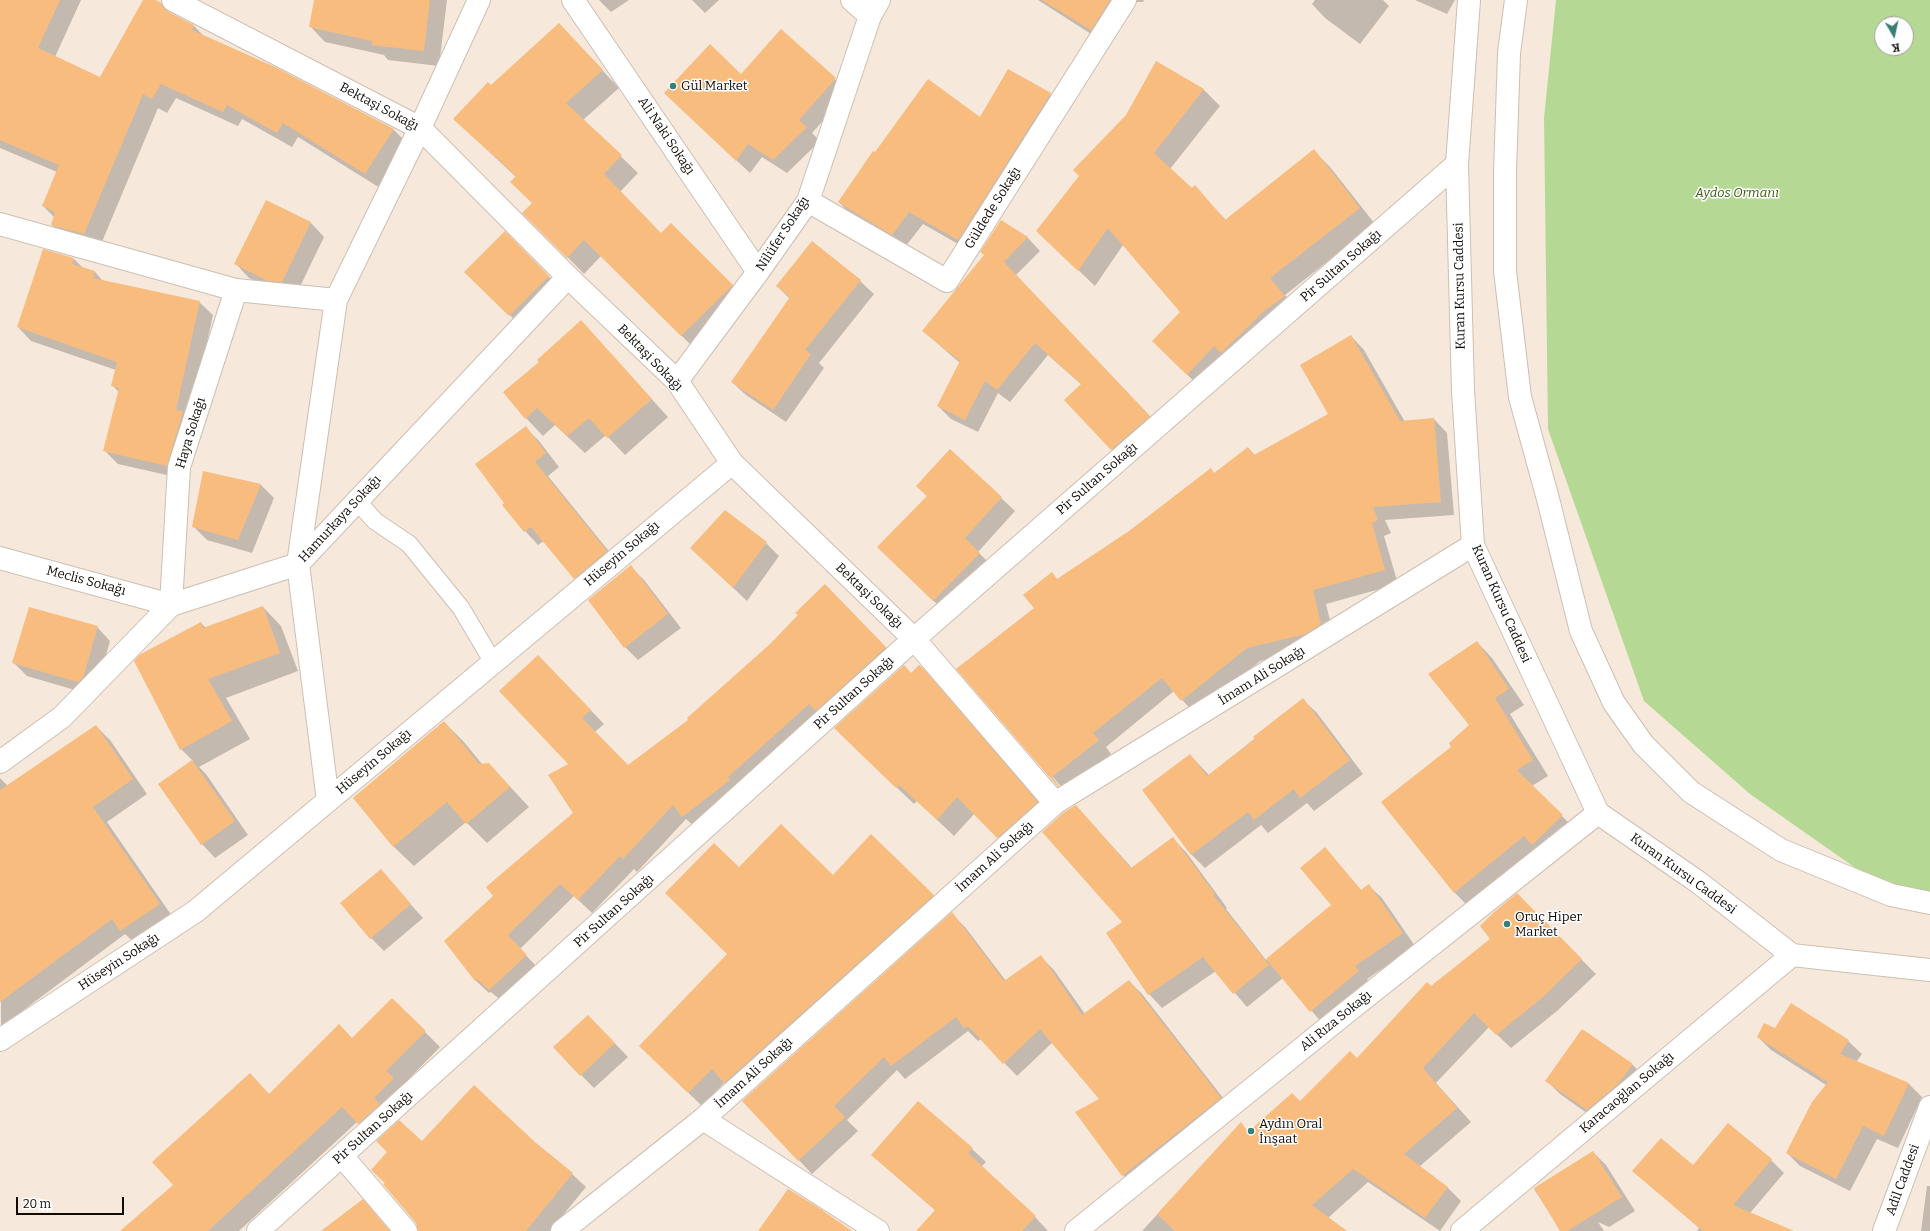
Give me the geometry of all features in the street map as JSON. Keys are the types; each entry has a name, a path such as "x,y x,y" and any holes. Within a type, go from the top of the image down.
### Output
{"street":[{"name":"Bektaşi Sokağı","path":"173,0 420,128 568,277 677,381 732,463 914,640 1056,803"},
{"path":"328,801 298,564 336,300 420,128 479,0"},
{"name":"Ali Naki Sokağı","path":"573,0 758,272"},
{"path":"852,0 875,8"},
{"name":"Güldede Sokağı","path":"808,201 947,281 1125,0"},
{"name":"Kuran Kursu Caddesi","path":"1469,0 1457,164 1463,391 1473,545 1598,814 1698,882 1792,955"},
{"path":"1516,0 1509,53 1505,172 1505,271 1520,397 1584,638 1614,703 1643,744 1692,792 1781,850 1891,895 1930,903"},
{"name":"Nilüfer Sokağı","path":"677,381 758,272 808,201 875,8"},
{"name":"Pir Sultan Sokağı","path":"258,1231 914,640 1457,164"},
{"path":"0,224 236,290 336,300"},
{"name":"Hamurkaya Sokağı","path":"0,762 62,717 171,605 298,564 568,277"},
{"name":"Haya Sokağı","path":"171,605 178,467 236,290"},
{"name":"Hüseyin Sokağı","path":"0,1040 196,911 732,463"},
{"name":"İmam Ali Sokağı","path":"566,1230 703,1119 1056,803 1473,545"},
{"name":"Meclis Sokağı","path":"0,558 171,605"},
{"name":"Ali Rıza Sokağı","path":"1076,1231 1347,1012 1598,814"},
{"path":"1792,955 1930,970"},
{"name":"Karacaoğlan Sokağı","path":"1462,1231 1792,955"},
{"name":"Adil Caddesi","path":"1884,1231 1930,1107"},
{"path":"703,1119 878,1231"},
{"path":"342,1156 406,1231"}],"lane":[{"path":"357,501 375,522 409,544 462,608 493,662"}],"green space":[{"name":"Aydos Ormanı","path":"1556,0 1930,0 1930,894 1867,876 1750,794 1644,701 1548,429 1544,118"}],"building":[{"path":"0,0 60,0 38,48 100,77 143,0 156,0 161,3 167,11 194,25 192,30 275,67 394,129 365,174 283,123 277,133 227,105 223,112 161,84 152,99 143,94 84,234 51,225 55,212 42,206 59,165 0,140"},
{"path":"314,0 430,0 424,51 372,45 372,41 309,27"},
{"path":"1042,0 1110,0 1091,30"},
{"path":"559,23 603,70 566,103 622,155 604,174 661,233 671,223 733,285 681,336 584,240 567,258 522,213 532,203 510,182 516,176 453,119 488,82 491,85"},
{"path":"781,29 836,78 799,120 807,127 773,160 748,144 736,161 664,93 710,44 741,74"},
{"path":"1156,61 1204,89 1154,153 1192,188 1195,185 1225,220 1314,149 1360,208 1270,278 1285,296 1264,311 1221,353 1214,346 1187,375 1152,341 1180,312 1108,228 1078,271 1036,231 1079,176 1073,170 1126,115"},
{"path":"1008,69 1051,93 958,240 909,212 892,235 838,202 873,151 875,152 928,79 980,117"},
{"path":"266,200 311,222 282,282 268,281 234,264"},
{"path":"1001,220 1028,237 1004,262 1150,416 1111,450 1064,400 1081,384 1035,343 997,390 985,381 965,420 937,406 960,361 922,331 984,255 980,252"},
{"path":"505,231 549,276 509,316 464,272"},
{"path":"812,241 861,280 805,350 811,354 773,410 731,382 790,297 776,286"},
{"path":"43,249 74,258 72,264 95,271 93,278 200,301 176,410 183,411 167,466 103,451 119,388 111,386 117,362 17,327"},
{"path":"581,320 652,399 607,438 589,418 567,436 537,408 525,419 503,392 539,362 537,360"},
{"path":"1351,335 1400,421 1434,418 1441,502 1373,507 1378,520 1372,523 1385,570 1313,590 1321,624 1306,634 1247,648 1181,701 1162,678 1093,733 1099,740 1052,777 1059,786 1058,787 956,669 1034,608 1023,595 1052,572 1057,579 1129,531 1211,468 1214,473 1248,447 1254,455 1328,414 1300,365"},
{"path":"526,426 546,453 535,462 607,551 574,579 531,527 524,532 502,505 504,503 475,464"},
{"path":"950,449 1002,497 965,538 980,553 933,601 877,547 927,496 916,486"},
{"path":"203,471 261,484 238,540 192,527"},
{"path":"725,510 767,542 733,588 690,548"},
{"path":"631,565 668,614 624,648 588,600"},
{"path":"825,584 886,647 816,711 809,704 728,777 730,780 682,817 673,805 623,859 620,856 578,900 560,884 508,935 527,955 489,990 477,979 475,981 444,941 493,896 486,887 573,813 548,775 568,764 499,691 538,655 591,710 582,718 628,765 688,720 687,718 770,644 798,615 795,613"},
{"path":"263,606 280,653 208,679 232,721 180,750 134,661 139,655 201,622 203,628"},
{"path":"29,607 98,626 83,678 78,682 12,663"},
{"path":"1477,641 1509,689 1495,698 1533,760 1517,770 1563,815 1532,845 1524,836 1454,893 1381,802 1451,747 1449,743 1469,725 1428,674"},
{"path":"904,665 911,673 919,665 923,668 1038,802 997,838 957,797 937,820 899,785 896,788 834,728"},
{"path":"1303,698 1350,760 1300,798 1294,789 1254,820 1248,812 1191,855 1142,790 1190,754 1207,776 1255,739 1253,737"},
{"path":"444,721 479,764 489,763 510,787 466,824 447,802 393,847 353,798"},
{"path":"96,725 133,779 93,807 160,904 120,931 112,919 0,1002 0,790"},
{"path":"192,760 235,821 201,845 158,784"},
{"path":"1076,805 1131,868 1173,837 1215,894 1213,895 1269,965 1233,994 1203,957 1148,995 1106,933 1122,922 1042,832 1063,813"},
{"path":"781,824 833,875 871,834 934,895 724,1083 712,1069 688,1093 639,1046 727,954 665,893 714,843 739,867"},
{"path":"1325,847 1361,890 1369,884 1403,933 1355,966 1359,971 1310,1012 1266,959 1331,905 1300,868"},
{"path":"381,869 411,904 370,939 340,903"},
{"path":"1517,893 1582,959 1543,997 1496,1035 1474,1013 1423,1068 1457,1108 1404,1154 1448,1187 1425,1218 1353,1169 1312,1205 1347,1231 1175,1231 1157,1214 1241,1122 1248,1132 1292,1093 1300,1101 1350,1051 1357,1058 1427,982 1431,986 1490,939 1480,926"},
{"path":"952,912 1004,981 1041,955 1082,1015 1129,980 1221,1098 1122,1176 1075,1112 1099,1099 1040,1029 1003,1064 968,1026 964,1028 956,1017 891,1066 884,1057 834,1106 845,1117 798,1161 742,1101"},
{"path":"392,998 426,1031 386,1071 394,1078 374,1098 380,1104 358,1124 342,1107 208,1231 120,1231 173,1185 152,1162 250,1073 269,1094 339,1024 352,1038"},
{"path":"1791,1003 1849,1040 1840,1054 1909,1083 1884,1136 1863,1126 1836,1179 1786,1153 1812,1102 1828,1082 1757,1037 1764,1023 1775,1028"},
{"path":"588,1015 615,1043 580,1076 553,1047"},
{"path":"1582,1029 1633,1064 1618,1084 1587,1110 1545,1081"},
{"path":"474,1085 536,1143 573,1173 526,1231 418,1231 416,1223 383,1184 385,1183 371,1170 387,1152 376,1141 399,1120 422,1141"},
{"path":"918,1101 973,1148 968,1153 1036,1216 1022,1231 916,1231 935,1210 871,1155"},
{"path":"1728,1123 1772,1159 1733,1205 1794,1231 1703,1231 1632,1171 1661,1138 1693,1165"},
{"path":"1593,1151 1622,1197 1567,1231 1560,1231 1534,1188"},
{"path":"788,1189 816,1206 852,1231 758,1231"},
{"path":"363,1199 390,1231 321,1231"}],"place":[{"name":"Gül Market","path":"673,86"},
{"name":"Oruç Hiper Market","path":"1507,924"},
{"name":"Aydın Oral İnşaat","path":"1251,1131"}]}
